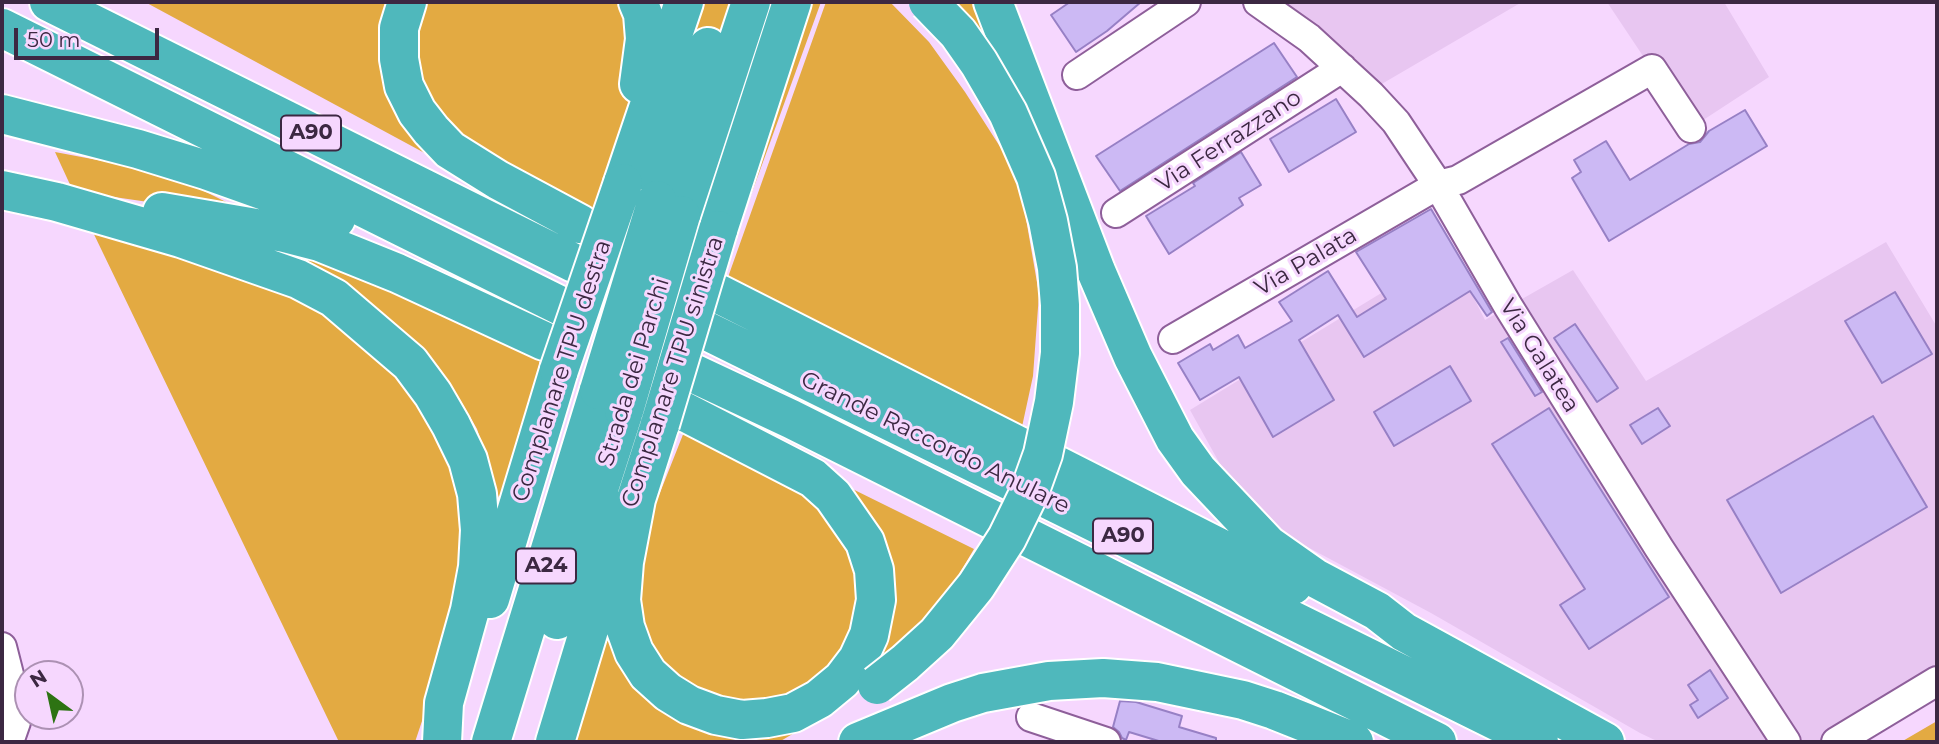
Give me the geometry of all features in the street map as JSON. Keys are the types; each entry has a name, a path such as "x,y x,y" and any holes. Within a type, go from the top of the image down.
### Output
{"highway":[{"name":"A90","path":"49,2 573,263"},
{"path":"407,2 399,28 399,59 404,86 417,112 431,130 450,150 498,180 580,224"},
{"path":"628,171 628,127 642,73 646,39 643,14 638,2"},
{"name":"Complanare TPU destra","path":"443,742 498,576 551,355 628,171 684,2"},
{"name":"Strada dei Parchi","path":"518,742 611,400 669,208 724,2"},
{"name":"Strada dei Parchi","path":"669,208 751,2"},
{"name":"Complanare TPU sinistra","path":"555,742 620,527 636,499 671,417 718,230 792,2"},
{"path":"791,742 877,685 921,649 944,626 976,586 1007,538 1029,493 1043,454 1052,415 1060,353 1060,305 1057,268 1036,177 1018,134 985,71 958,33 928,2"},
{"path":"993,2 1096,271 1133,358 1175,439 1198,471 1268,545 1315,578 1377,611 1404,632 1605,742"},
{"name":"A90","path":"2,28 561,306"},
{"path":"2,114 138,149 206,170 337,220 365,225 402,226"},
{"path":"2,190 57,202 193,242 310,285 334,298 410,363 433,394 468,460 477,494 480,530 478,567 470,610 444,703 443,742"},
{"path":"57,202 85,198 285,233 320,242 397,273 551,355"},
{"path":"719,294 1370,624 1404,632"},
{"name":"Grande Raccordo Anulare","path":"707,331 1539,742"},
{"name":"Grande Raccordo Anulare","path":"695,374 803,425 1437,742"},
{"name":"Strada dei Parchi","path":"491,742 611,400"},
{"path":"636,499 624,562 621,600 625,627 634,652 648,674 668,692 689,705 716,715 742,720 793,713 819,699 842,680 858,659 869,635 876,600 874,570 865,542 833,496 813,478 671,417"},
{"path":"858,742 983,693 1049,681 1104,678 1157,682 1243,700 1354,742"}],"street":[{"path":"1077,75 1186,2"},
{"name":"Via Galatea","path":"1258,2 1310,38 1396,122 1438,185 1550,374 1659,548 1786,742"},
{"name":"Via Ferrazzano","path":"1116,213 1342,68"},
{"name":"Via Palata","path":"1173,339 1438,185 1458,180 1652,69 1691,128"},
{"path":"2,647 16,702 16,722 9,742"},
{"path":"1836,742 1937,681"},
{"path":"1031,716 1106,742"}],"shaded area":[{"path":"145,2 821,2 722,275 589,210 432,157"},
{"path":"826,2 890,2 929,42 1006,156 1024,207 1039,294 1033,376 1020,436 727,280"},
{"path":"943,2 972,2 1008,87"},
{"path":"1270,2 1522,2 1380,85"},
{"path":"1607,2 1724,2 1769,77 1691,128"},
{"path":"55,152 161,172 258,218 73,191"},
{"path":"89,224 297,295 389,357 459,463 463,598 415,742 339,742"},
{"path":"247,235 299,249 541,356 503,527 499,498 477,429 438,366 409,339"},
{"path":"1886,242 1937,327 1937,673 1826,742 1659,742 1640,733 1431,613 1285,535 1230,482 1190,410 1450,251 1485,320 1573,270 1646,381"},
{"path":"684,432 784,475 847,528 867,604 833,672 768,705 702,697 655,658 638,617 646,528"},
{"path":"814,470 974,549 954,583 893,658 811,723 779,742 571,742 609,616 633,669 758,730 883,629"},
{"path":"1937,721 1937,742 1901,742"}],"building":[{"path":"1070,2 1141,2 1107,31 1076,52 1051,15"},
{"path":"1274,43 1297,77 1120,191 1096,156"},
{"path":"1336,99 1356,132 1289,172 1270,139"},
{"path":"1745,110 1767,146 1609,241 1572,178 1581,172 1574,160 1606,141 1630,180 1689,144 1700,142 1709,131"},
{"path":"1241,152 1261,185 1239,198 1243,205 1169,254 1146,216 1195,186 1193,183"},
{"path":"1431,209 1492,312 1487,316 1470,291 1364,357 1338,315 1299,340 1334,400 1273,437 1239,377 1200,400 1178,363 1210,344 1213,350 1238,335 1245,348 1292,321 1279,302 1328,271 1357,317 1386,299 1356,252"},
{"path":"1895,292 1932,354 1882,383 1845,321"},
{"path":"1575,324 1618,388 1597,402 1554,338"},
{"path":"1508,338 1542,392 1535,396 1501,342"},
{"path":"1450,366 1471,401 1394,446 1374,412"},
{"path":"1549,408 1669,597 1589,649 1560,605 1585,589 1492,444"},
{"path":"1658,408 1670,426 1642,444 1630,425"},
{"path":"1873,416 1927,507 1781,593 1727,500"},
{"path":"1710,670 1728,698 1698,718 1690,705 1698,700 1688,685"},
{"path":"1120,701 1136,702 1182,716 1179,727 1216,738 1216,742 1162,742 1129,732 1126,740 1113,727"}]}
